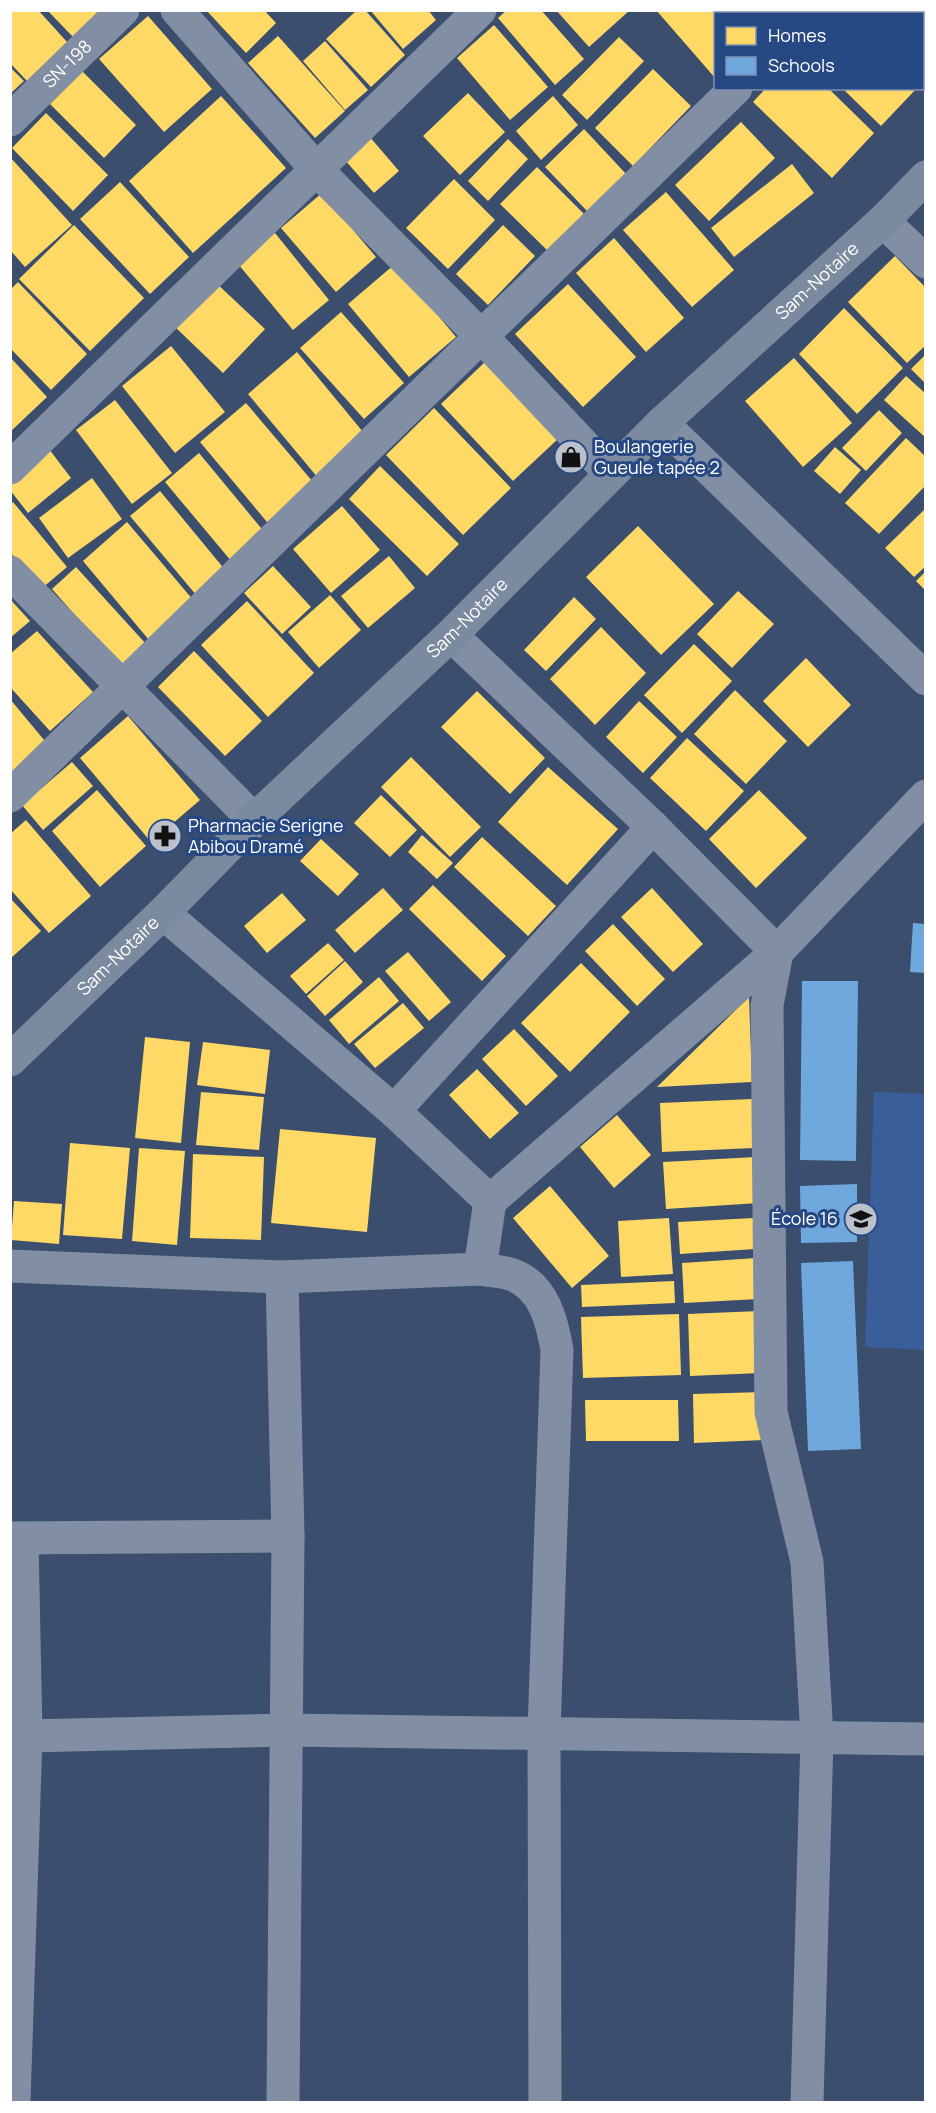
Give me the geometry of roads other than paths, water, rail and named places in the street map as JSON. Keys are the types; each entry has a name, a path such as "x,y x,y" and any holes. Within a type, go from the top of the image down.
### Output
{"street":[{"name":"SN-198","path":"10,120 123,10"},
{"path":"177,10 317,170 481,336 610,473"},
{"path":"10,468 480,10"},
{"path":"10,796 124,688 734,90"},
{"name":"Sam-Notaire","path":"10,1060 163,913 254,820 451,635 610,473 883,221 926,177"},
{"path":"883,221 926,262"},
{"path":"662,423 926,679"},
{"path":"10,573 254,820"},
{"path":"451,635 653,827 777,952"},
{"path":"480,1269 490,1201 777,952 926,796"},
{"path":"394,1111 653,827"},
{"path":"163,913 394,1111 490,1201"},
{"path":"777,952 767,1005 771,1412 807,1562 817,1737 807,2103"},
{"path":"10,1266 282,1277 480,1269 511,1274 530,1285 537,1294 551,1318 557,1350 544,1732 545,2103"},
{"path":"282,1277 288,1536 283,2103"},
{"path":"14,2103 26,1736 16,1538 288,1536"},
{"path":"26,1736 287,1730 926,1739"}],"place":[{"name":"Boulangerie Gueule tapée 2","path":"571,457"},
{"name":"Pharmacie Serigne Abibou Dramé","path":"165,836"},
{"name":"École 16","path":"861,1219"}]}
